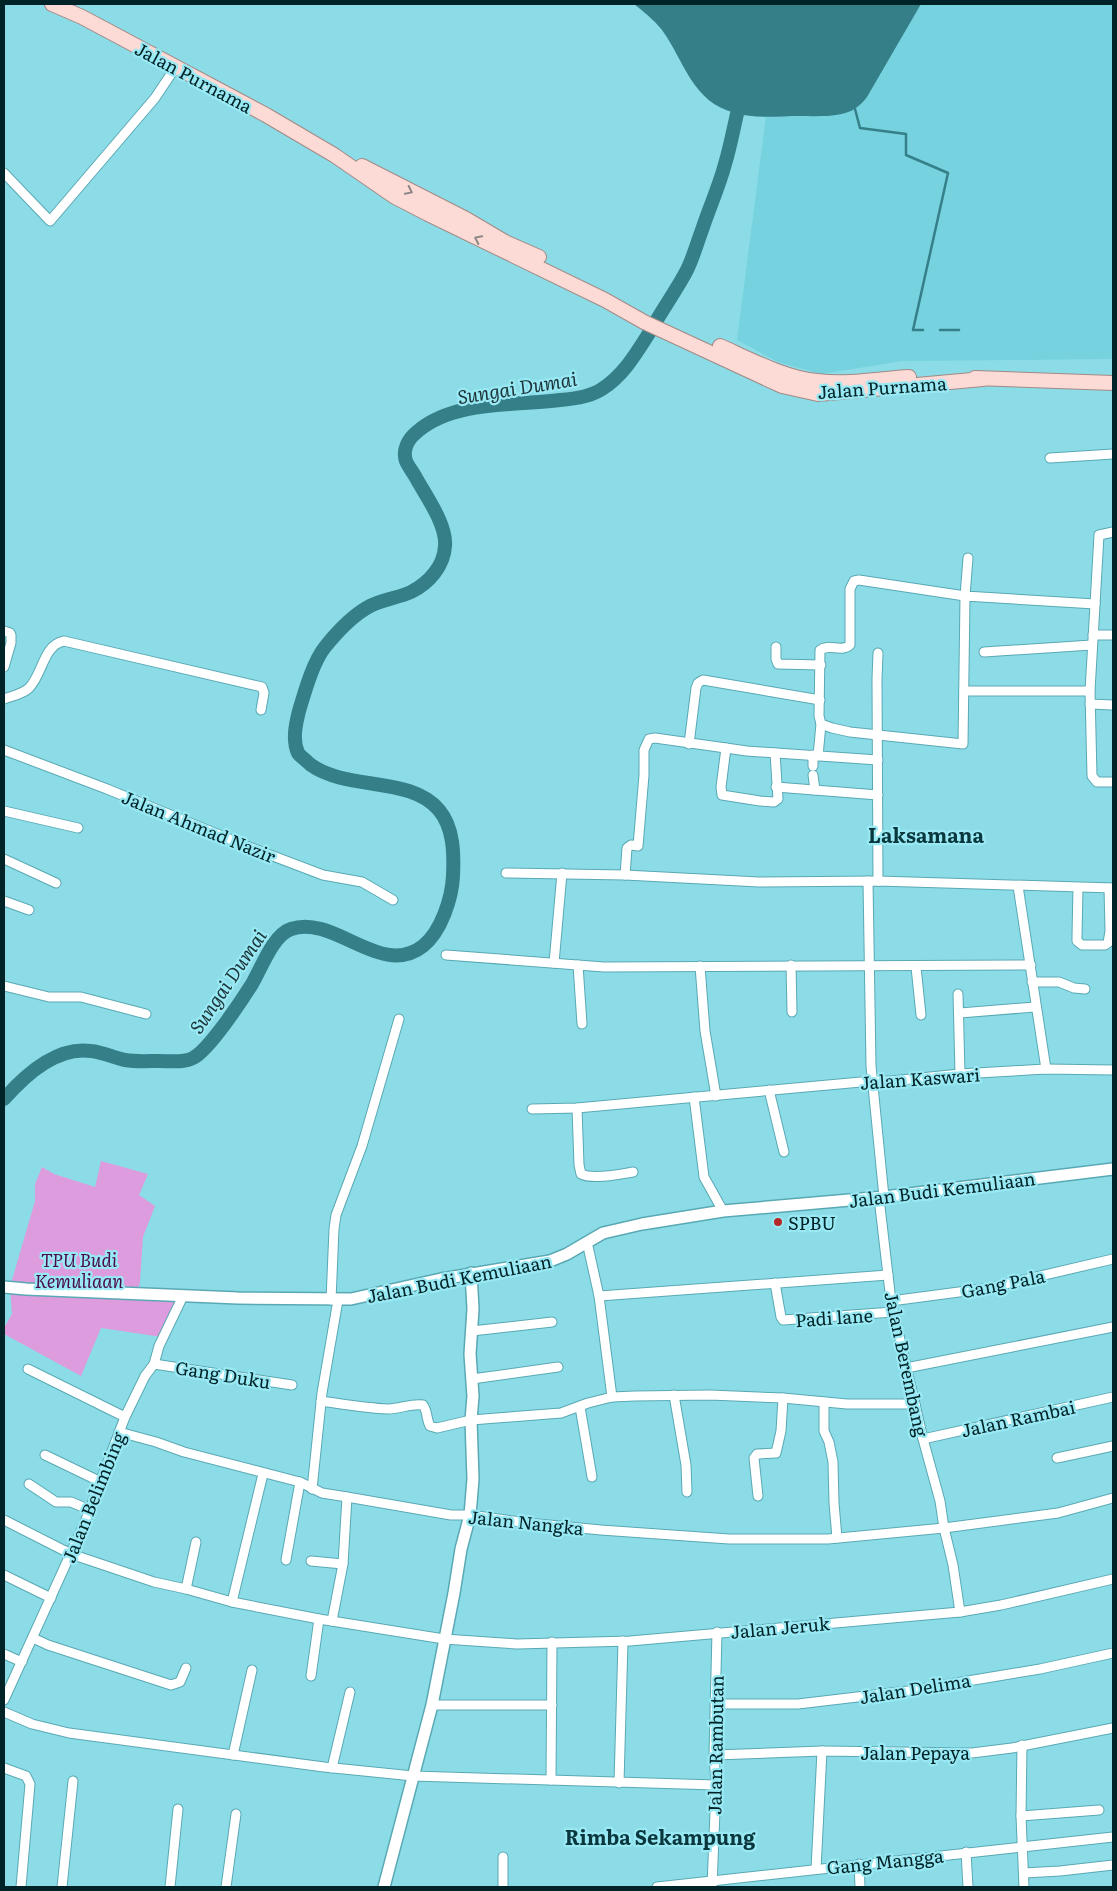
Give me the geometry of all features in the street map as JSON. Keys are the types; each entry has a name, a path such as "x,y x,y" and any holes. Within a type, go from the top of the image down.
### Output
{"main road":[{"name":"Jalan Purnama","path":"52,4 82,17 266,115 334,155 395,197 487,244 540,263 648,315 763,365 785,380 802,379 818,382 931,375 1113,383"}],"street":[{"path":"4,173 50,221 155,98 175,68"},
{"path":"1050,458 1113,454"},
{"path":"1113,532 1099,536 1090,691 1092,776 1097,782 1113,782"},
{"path":"821,724 841,730 963,744 965,596 968,558"},
{"path":"815,790 813,770 821,724 820,650 822,648 843,649 850,645 850,589 854,581 859,580 965,596 1095,604"},
{"path":"4,631 10,633 12,638 4,667"},
{"path":"1093,635 1113,635"},
{"path":"4,699 28,690 51,649 58,642 64,641 262,687 264,693 261,710"},
{"path":"984,652 1092,645"},
{"path":"776,647 778,664 821,665"},
{"path":"878,653 878,882"},
{"path":"689,744 696,688 698,683 703,680 820,700"},
{"path":"964,691 1090,691"},
{"path":"1090,704 1113,705"},
{"path":"625,875 627,848 630,845 638,846 640,837 644,750 647,741 654,738 689,744 775,753 878,760"},
{"path":"726,748 721,787 724,796 777,801 775,753"},
{"name":"Jalan Ahmad Nazir","path":"4,750 323,875 362,882 393,900"},
{"path":"776,787 878,796"},
{"path":"4,811 78,828"},
{"path":"4,859 56,883"},
{"path":"506,873 625,875 759,882 878,882 1111,888 1110,931 1108,943 1105,945 1082,945 1077,941 1078,888"},
{"path":"554,963 562,874"},
{"name":"Jalan Berembang","path":"868,882 872,1081 891,1301 954,1564 960,1612"},
{"path":"1018,886 1046,1069"},
{"path":"4,901 29,910"},
{"path":"446,955 578,965 916,967 1031,965"},
{"path":"578,965 582,1024"},
{"path":"791,965 792,1012"},
{"path":"700,966 706,1031 716,1096"},
{"path":"916,967 921,1015"},
{"path":"1032,982 1059,982 1074,988 1085,989"},
{"path":"4,986 49,997 80,997 146,1014"},
{"path":"958,994 960,1013 960,1074"},
{"path":"960,1013 1035,1007"},
{"path":"312,1488 334,1300 334,1229 336,1215 362,1146 399,1019"},
{"name":"Jalan Kaswari","path":"532,1109 576,1108 960,1074 1046,1069 1113,1070"},
{"path":"769,1090 784,1152"},
{"path":"694,1097 704,1177 723,1211"},
{"path":"576,1108 581,1174 592,1176 633,1172"},
{"name":"Jalan Budi Kemuliaan","path":"4,1287 183,1296 334,1300 366,1297 471,1273 550,1261 567,1254 603,1233 624,1227 723,1211 882,1198 1113,1169"},
{"path":"587,1242 598,1296 612,1398"},
{"name":"Gang Pala","path":"891,1301 990,1288 1113,1259"},
{"path":"384,1887 432,1705 461,1549 470,1515 472,1479 471,1273"},
{"path":"598,1296 888,1275"},
{"name":"Padi lane","path":"775,1283 781,1318 783,1320 893,1312"},
{"name":"Jalan Belimbing","path":"4,1700 90,1510 99,1481 125,1417 145,1376 154,1364 159,1346 183,1296"},
{"path":"472,1331 552,1322"},
{"path":"906,1368 1113,1327"},
{"name":"Gang Duku","path":"154,1364 292,1385"},
{"path":"472,1379 558,1367"},
{"path":"28,1369 125,1417"},
{"path":"321,1401 388,1409 404,1408 418,1404 423,1405 426,1409 428,1424 433,1428 471,1420 561,1413 588,1403 612,1398 674,1395 783,1398 847,1404 915,1404"},
{"path":"674,1395 686,1465 687,1492"},
{"name":"Jalan Rambai","path":"923,1439 1113,1397"},
{"path":"758,1496 754,1458 757,1454 776,1453 781,1431 783,1398"},
{"path":"824,1402 824,1431 829,1442 833,1462 837,1538"},
{"path":"580,1407 592,1476"},
{"name":"Jalan Nangka","path":"119,1432 263,1474 300,1482 322,1493 451,1515 470,1515 583,1528 729,1539 837,1538 944,1528 1058,1513 1113,1498"},
{"path":"1057,1458 1113,1446"},
{"path":"45,1455 99,1481"},
{"path":"232,1602 263,1474"},
{"path":"286,1560 300,1482"},
{"path":"29,1484 56,1502 71,1502 90,1510"},
{"path":"332,1621 343,1564 348,1497"},
{"name":"Jalan Jeruk","path":"4,1520 71,1554 154,1582 186,1588 232,1602 319,1619 444,1639 517,1644 623,1641 960,1612 1001,1605 1113,1579"},
{"path":"186,1588 196,1542"},
{"path":"311,1561 343,1564"},
{"path":"4,1575 50,1598"},
{"path":"312,1676 319,1619"},
{"name":"Jalan Rambutan","path":"712,1884 716,1785 714,1755 717,1632"},
{"path":"33,1638 48,1645 171,1685 180,1682 186,1668"},
{"path":"619,1783 623,1641"},
{"path":"551,1780 552,1642"},
{"name":"Jalan Delima","path":"715,1704 798,1704 908,1691 1040,1669 1113,1653"},
{"path":"4,1654 22,1662"},
{"path":"233,1755 252,1670"},
{"path":"332,1768 350,1692"},
{"path":"432,1705 552,1705"},
{"path":"4,1712 32,1724 69,1733 332,1768 412,1776 716,1785"},
{"name":"Jalan Pepaya","path":"714,1755 822,1751 966,1753 1022,1745 1113,1728"},
{"path":"1022,1745 1021,1816 1024,1887"},
{"path":"816,1869 822,1751"},
{"path":"4,1768 26,1776 30,1784 21,1887"},
{"path":"62,1887 73,1781"},
{"path":"170,1887 178,1809"},
{"path":"1021,1816 1099,1810"},
{"path":"226,1887 236,1814"},
{"name":"Gang Mangga","path":"657,1887 712,1884 816,1869 1113,1837"},
{"path":"966,1852 968,1887"},
{"path":"503,1857 503,1887"},
{"path":"859,1864 860,1887"},
{"path":"1024,1872 1060,1871 1113,1865"}],"shaded area":[{"path":"634,4 921,4 867,97 856,108 829,116 767,117 735,113 720,108 709,100 691,79 662,30"},
{"path":"921,4 1113,4 1113,359 903,361 821,374 778,362 737,340 766,116 839,114 855,109 867,97"}],"green space":[{"name":"TPU Budi Kemuliaan","path":"101,1161 148,1174 139,1195 155,1206 143,1237 140,1282 137,1294 179,1296 162,1337 101,1328 81,1376 4,1334 4,1328 12,1314 10,1287 35,1201 35,1184 42,1167 54,1174 95,1187"}],"waterway":[{"path":"855,109 860,128 906,134 906,155 948,173 913,330 923,330"},
{"name":"Sungai Dumai","path":"4,1099 32,1072 43,1064 66,1053 91,1051 125,1060 138,1061 181,1061 193,1058 208,1045 225,1024 252,984 268,952 279,938 291,929 308,927 324,930 374,951 391,955 407,954 423,946 435,932 448,904 452,885 452,842 448,825 439,810 427,799 412,792 326,773 311,765 298,753 295,743 296,726 310,677 325,647 351,619 375,604 418,588 439,567 445,546 443,528 405,457 407,444 418,431 433,421 467,409 587,396 610,383 630,362 641,347 689,265 723,173 737,114"},
{"path":"940,330 959,330"}],"place":[{"name":"SPBU","path":"778,1222"}],"district":[{"name":"Laksamana","path":"926,834"},
{"name":"Rimba Sekampung","path":"660,1836"}]}
